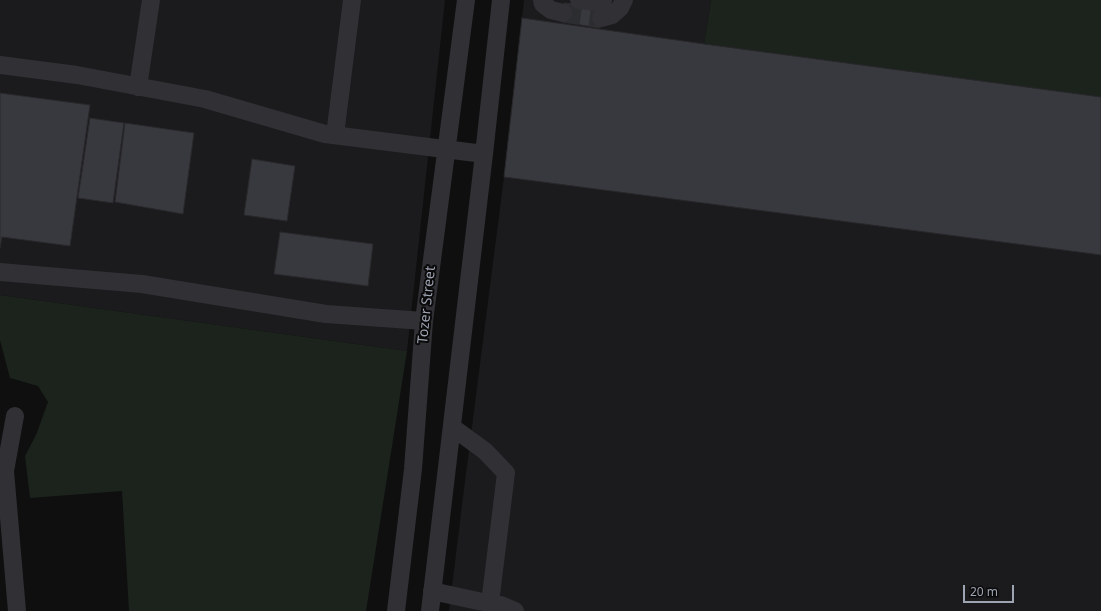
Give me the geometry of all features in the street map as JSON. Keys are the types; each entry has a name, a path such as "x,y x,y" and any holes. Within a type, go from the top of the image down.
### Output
{"street":[{"path":"138,87 151,0"},
{"path":"335,135 352,0"},
{"name":"Tozer Street","path":"396,611 413,469 424,321 466,0"},
{"path":"430,611 501,0"},
{"path":"542,0 543,4 550,10 563,13"},
{"path":"579,0 599,2 604,0"},
{"path":"601,18 612,15 620,8 624,0"},
{"path":"0,65 77,75 205,100 325,134 484,154"},
{"path":"0,272 142,284 326,314 424,321"},
{"path":"15,416 2,471 17,611"},
{"path":"452,427 485,451 506,473 482,605"},
{"path":"432,591 482,605 501,605 515,611"}],"shaded area":[{"path":"0,0 445,0 407,351 0,295"},
{"path":"524,0 711,0 704,44 522,18"},
{"path":"711,0 1101,0 1101,97 704,44"},
{"path":"504,177 1101,255 1101,611 449,611"},
{"path":"0,295 407,351 366,611 129,611 122,491 30,498 25,456 36,435 48,402 38,386 10,378 0,340"}],"building":[{"path":"564,3 602,8 600,28 562,22"},
{"path":"522,18 1101,97 1101,255 504,177"},
{"path":"0,93 90,105 70,246 2,237 0,248"},
{"path":"90,118 124,123 113,203 78,198"},
{"path":"125,123 194,133 183,214 115,202"},
{"path":"252,159 295,166 287,221 244,215"},
{"path":"280,232 373,244 368,286 274,274"}],"tunnel":[{"path":"563,13 601,18"}]}
